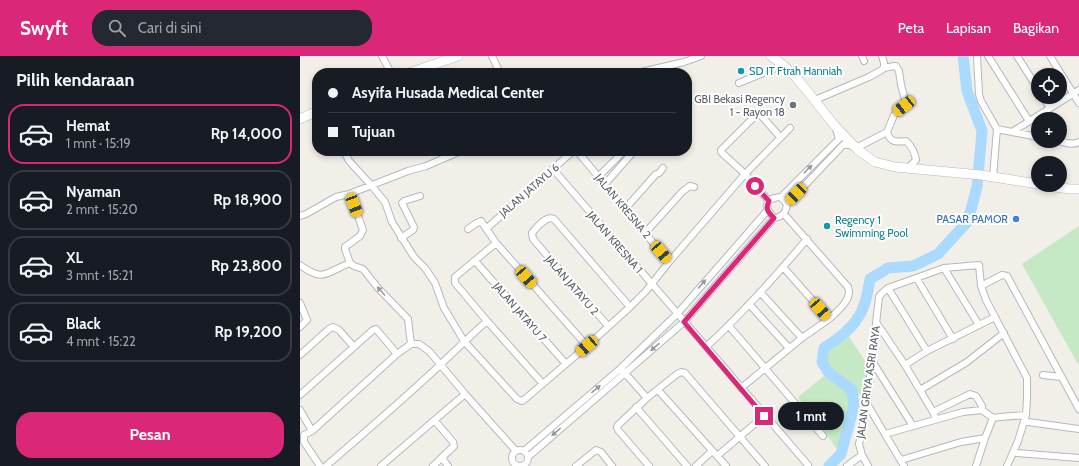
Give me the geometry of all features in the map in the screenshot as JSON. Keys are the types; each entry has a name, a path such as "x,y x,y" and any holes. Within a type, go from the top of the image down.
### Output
{"main road":[{"path":"429,68 458,56"},
{"path":"771,56 783,65 804,87 835,126 856,147 875,162 895,167 981,175 1031,183"},
{"path":"300,118 312,113"},
{"path":"1067,189 1079,189"}],"street":[{"path":"382,56 388,68"},
{"path":"492,56 498,68"},
{"path":"660,68 702,56"},
{"path":"882,56 884,68"},
{"path":"977,56 979,94 997,129 993,177"},
{"path":"988,56 1029,121"},
{"path":"1017,56 1031,78"},
{"path":"1050,56 1072,94 1079,103"},
{"path":"739,83 783,65"},
{"path":"815,100 869,77 884,68 894,66 898,68 906,103 894,115 886,132 856,147 844,144 839,139 835,126"},
{"path":"1012,132 1079,90"},
{"path":"1047,104 1050,108"},
{"path":"769,201 745,174 721,152 721,150 758,113 780,137"},
{"path":"346,156 349,161 385,202 392,222 414,257 425,268 435,283 444,308 464,341 517,399 523,401 587,346 646,291 745,174 790,128"},
{"path":"997,129 1031,136"},
{"path":"886,132 894,141 906,141 910,145 915,154 916,160 908,168"},
{"path":"774,218 768,211 767,205 769,201 774,197 781,197 839,139"},
{"path":"1067,143 1072,144 1079,142"},
{"path":"768,211 677,314 623,371 563,426 528,462 519,466 513,462 513,454 516,451 524,451 623,371 684,322 774,218 784,214 787,204 844,144"},
{"path":"300,216 336,197 349,194 449,156"},
{"name":"JALAN JATAYU 6","path":"486,228 567,156"},
{"name":"JALAN KRESNA 2","path":"581,156 669,262"},
{"path":"598,177 619,156"},
{"path":"605,184 630,156"},
{"path":"625,209 663,168"},
{"name":"JALAN KRESNA 1","path":"553,169 764,416 808,465"},
{"path":"645,233 683,191 690,186 694,187"},
{"path":"349,194 363,230 360,236 344,249 350,263 363,269 378,288 408,319 412,344"},
{"path":"402,238 413,230 414,227 402,203 420,196"},
{"path":"781,197 787,204"},
{"path":"741,388 789,348 829,319 845,303 850,295 850,291 845,283 784,214"},
{"name":"JALAN JATAYU 2","path":"608,326 532,239 532,233 548,218 550,217 554,219 630,307"},
{"path":"468,230 480,221 483,223 496,243 587,346"},
{"path":"706,347 729,326 807,239"},
{"path":"496,243 455,277 454,280 487,321 543,384"},
{"name":"JALAN JATAYU 7","path":"475,261 566,364"},
{"path":"300,265 314,274 321,275 333,272 350,263"},
{"path":"928,351 888,288 917,279 944,268 979,265 981,286 986,300 1028,378 1027,419 1007,466"},
{"path":"783,267 829,319"},
{"path":"944,268 979,325"},
{"path":"981,286 1002,275 1007,276 1079,409"},
{"path":"917,279 953,339"},
{"name":"JALAN GRIYA ASRI RAYA","path":"868,466 862,455 859,444 867,404 879,297 888,288"},
{"path":"760,292 802,338"},
{"path":"300,303 307,320 300,327"},
{"path":"749,304 789,348"},
{"path":"905,365 928,351 996,317"},
{"path":"326,466 377,422 487,321"},
{"path":"876,322 905,365 936,419"},
{"path":"729,326 823,436"},
{"path":"300,355 333,327 339,330 354,347"},
{"path":"300,395 373,330 376,329 397,354"},
{"path":"920,390 967,362 1004,333"},
{"path":"320,466 304,439 304,435 312,431 397,354 412,344 419,344 423,346 433,355 465,394 516,451"},
{"path":"872,361 913,426"},
{"path":"623,371 647,398"},
{"path":"649,466 617,427 636,407 683,372 688,375 765,466"},
{"path":"1043,375 1061,377"},
{"path":"658,390 726,466"},
{"path":"381,466 465,394"},
{"path":"933,412 970,394 976,396 982,406 982,410"},
{"path":"867,404 904,466"},
{"path":"636,407 687,466"},
{"path":"300,410 312,431"},
{"path":"885,434 963,412 982,410 993,418 1000,417 1027,419 1079,429"},
{"path":"696,466 739,436 764,416"},
{"path":"976,466 993,418"},
{"path":"433,466 451,450 454,444 435,421"},
{"path":"901,460 961,442 985,438"},
{"path":"576,466 598,450 612,466"},
{"path":"524,451 528,462"},
{"path":"1016,453 1079,458"},
{"path":"847,466 862,455"},
{"path":"442,458 448,466"}],"green space":[{"path":"1079,226 1079,366 1022,264"},
{"path":"846,332 869,367 867,400 852,391 854,406 841,454 798,397 829,372 822,362 824,348"}],"waterway":[{"path":"829,466 841,454 854,406 852,390 828,372 822,362 824,348 843,334 856,321 865,303 870,279 888,268 913,266 938,254 968,221 977,187 982,131 967,91 963,56"}],"place":[{"name":"SD IT Ftrah Hanniah","path":"741,71"},
{"name":"GBI Bekasi Regency 1 - Rayon 18","path":"793,105"},
{"name":"PASAR PAMOR","path":"1016,219"},
{"name":"Regency 1 Swimming Pool","path":"827,226"}],"route":[{"path":"755,186 769,201 767,205 768,211 774,218 684,322 764,416"}]}
